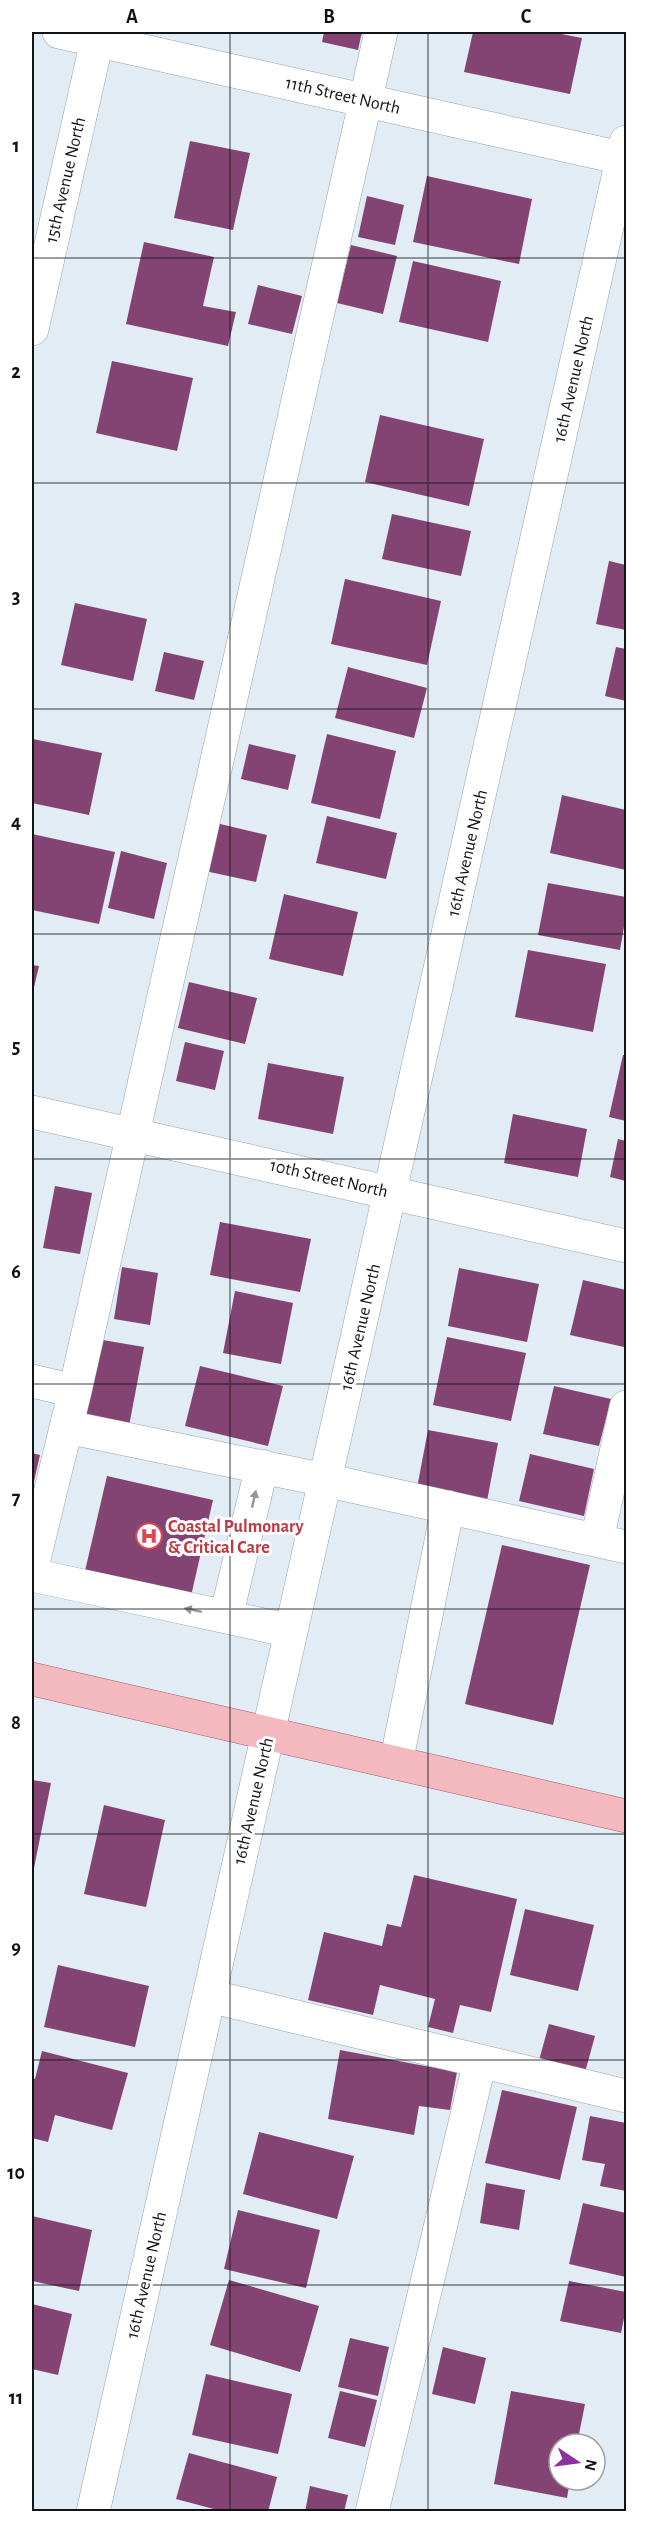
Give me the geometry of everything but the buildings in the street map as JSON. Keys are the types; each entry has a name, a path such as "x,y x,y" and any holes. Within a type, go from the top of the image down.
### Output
{"main road":[{"path":"32,1679 627,1815"}],"street":[{"name":"11th Street North","path":"59,32 98,36 365,100 625,153"},
{"path":"32,1567 67,1426 381,32"},
{"name":"15th Avenue North","path":"32,329 98,36"},
{"name":"16th Avenue North","path":"93,2511 625,153"},
{"name":"10th Street North","path":"32,1112 627,1246"},
{"path":"32,1381 75,1390"},
{"path":"67,1426 262,1466 612,1544 627,1407"},
{"path":"226,1617 262,1466"},
{"path":"396,1763 448,1507"},
{"path":"32,1575 291,1631"},
{"path":"209,1996 627,2096"},
{"path":"372,2511 480,2061"}],"place":[{"name":"Coastal Pulmonary & Critical Care","path":"149,1536"}]}
